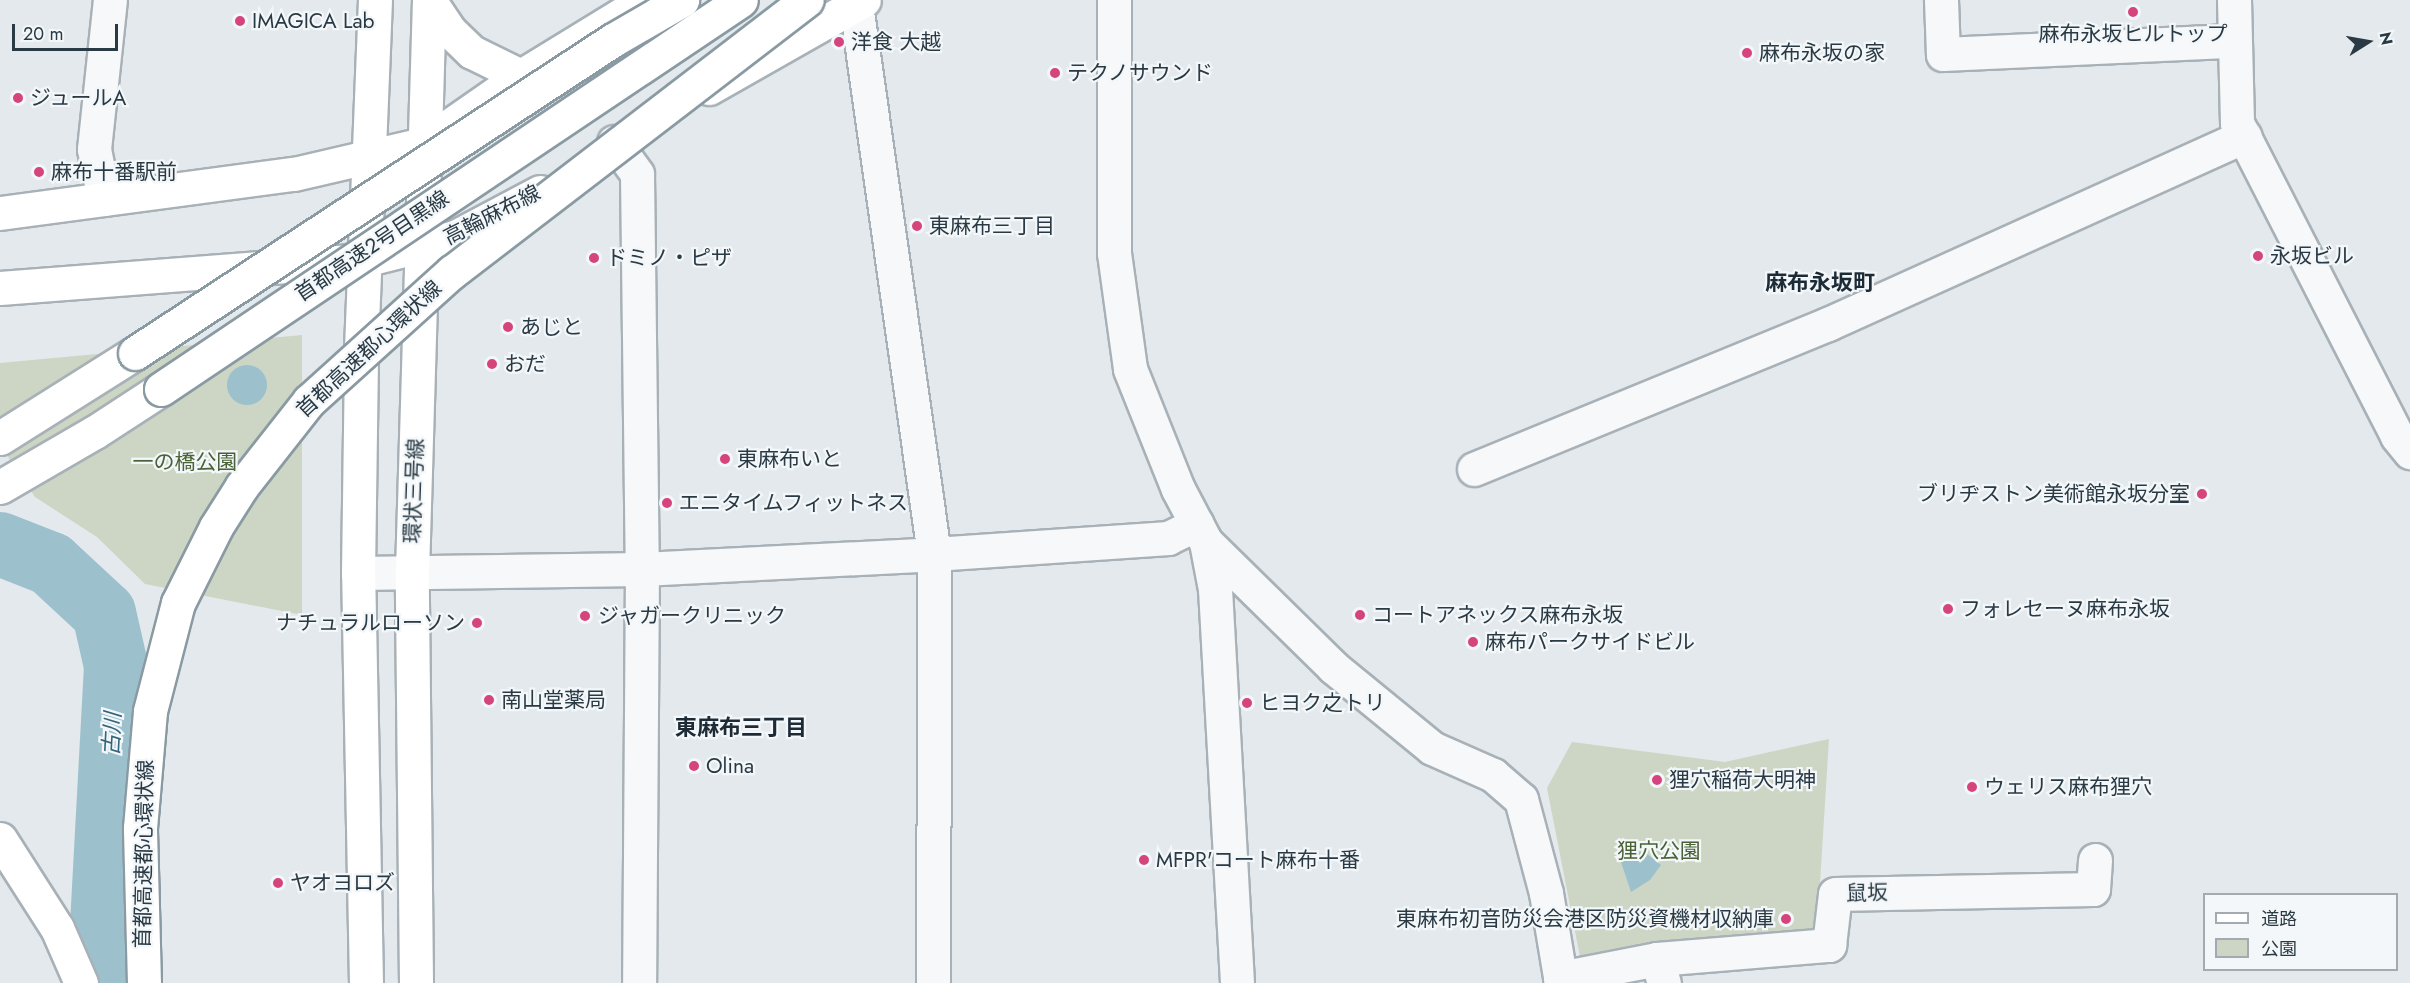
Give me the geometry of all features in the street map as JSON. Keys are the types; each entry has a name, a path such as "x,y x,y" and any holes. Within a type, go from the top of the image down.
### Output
{"main road":[{"path":"366,983 358,573 366,158 375,0"},
{"path":"429,0 450,31 472,52 521,76"},
{"name":"環状三号線","path":"416,983 412,572 424,246 423,144 429,0"},
{"path":"0,213 294,174 423,144 521,76 645,0"},
{"name":"首都高速2号目黒線","path":"0,438 603,47 682,0"},
{"name":"首都高速2号目黒線","path":"0,487 96,432 741,0"},
{"name":"首都高速都心環状線","path":"127,983 123,827 129,754 144,662 176,571 231,474 271,420 340,346 509,202 775,0"},
{"name":"首都高速都心環状線","path":"144,983 140,828 150,711 178,603 216,527 242,486 309,401 452,272 807,0"},
{"name":"高輪麻布線","path":"0,288 364,260 455,237 524,202 614,142 860,2"},
{"path":"0,839 57,928 81,983"},
{"path":"0,861 45,936 66,983"}],"street":[{"path":"104,199 93,149 110,0"},
{"path":"1114,0 1114,253 1130,369 1178,489 1201,533 1215,589 1238,983"},
{"path":"1941,0 1943,54 2232,41"},
{"path":"2234,0 2232,41 2237,123 2397,435 2410,452"},
{"path":"860,2 934,554 933,983"},
{"path":"1474,469 1828,324 2245,136"},
{"path":"614,142 637,174 642,569 639,983"},
{"path":"358,573 642,569 934,554 1168,538 1201,533"},
{"path":"1201,533 1333,667 1432,748 1492,775 1521,799 1546,893 1560,981 1661,971"},
{"name":"鼠坂","path":"1661,971 1829,945 1835,894 2093,889 2095,860"}],"green space":[{"name":"一の橋公園","path":"302,335 302,615 145,584 97,537 35,497 0,445 0,363"},
{"name":"狸穴公園","path":"1829,739 1817,931 1581,962 1547,788 1572,742 1725,762"}],"water":[{"path":"247,365 261,371 267,385 261,399 247,405 233,399 227,385 233,371"},
{"path":"1622,849 1646,853 1661,865 1650,880 1631,892 1621,862"}],"waterway":[{"name":"古川","path":"0,544 51,564 104,613 116,666 99,983"}],"place":[{"name":"麻布永坂ヒルトップ","path":"2133,12"},
{"name":"IMAGICA Lab","path":"240,21"},
{"name":"洋食 大越","path":"839,42"},
{"name":"麻布永坂の家","path":"1747,53"},
{"name":"テクノサウンド","path":"1055,73"},
{"name":"ジュールA","path":"18,98"},
{"name":"麻布十番駅前","path":"39,172"},
{"name":"東麻布三丁目","path":"917,226"},
{"name":"永坂ビル","path":"2258,256"},
{"name":"ドミノ・ピザ","path":"594,258"},
{"name":"あじと","path":"508,327"},
{"name":"おだ","path":"492,364"},
{"name":"東麻布いと","path":"725,459"},
{"name":"ブリヂストン美術館永坂分室","path":"2202,494"},
{"name":"エニタイムフィットネス","path":"667,503"},
{"name":"フォレセーヌ麻布永坂","path":"1948,609"},
{"name":"コートアネックス麻布永坂","path":"1360,615"},
{"name":"ジャガークリニック","path":"585,616"},
{"name":"ナチュラルローソン","path":"477,623"},
{"name":"麻布パークサイドビル","path":"1473,642"},
{"name":"南山堂薬局","path":"489,700"},
{"name":"ヒヨク之トリ","path":"1247,703"},
{"name":"Olina","path":"694,766"},
{"name":"狸穴稲荷大明神","path":"1657,780"},
{"name":"ウェリス麻布狸穴","path":"1972,787"},
{"name":"MFPR'コート麻布十番","path":"1144,860"},
{"name":"ヤオヨロズ","path":"278,883"},
{"name":"東麻布初音防災会港区防災資機材収納庫","path":"1786,919"}],"district":[{"name":"麻布永坂町","path":"1820,283"},
{"name":"東麻布三丁目","path":"741,728"}]}
